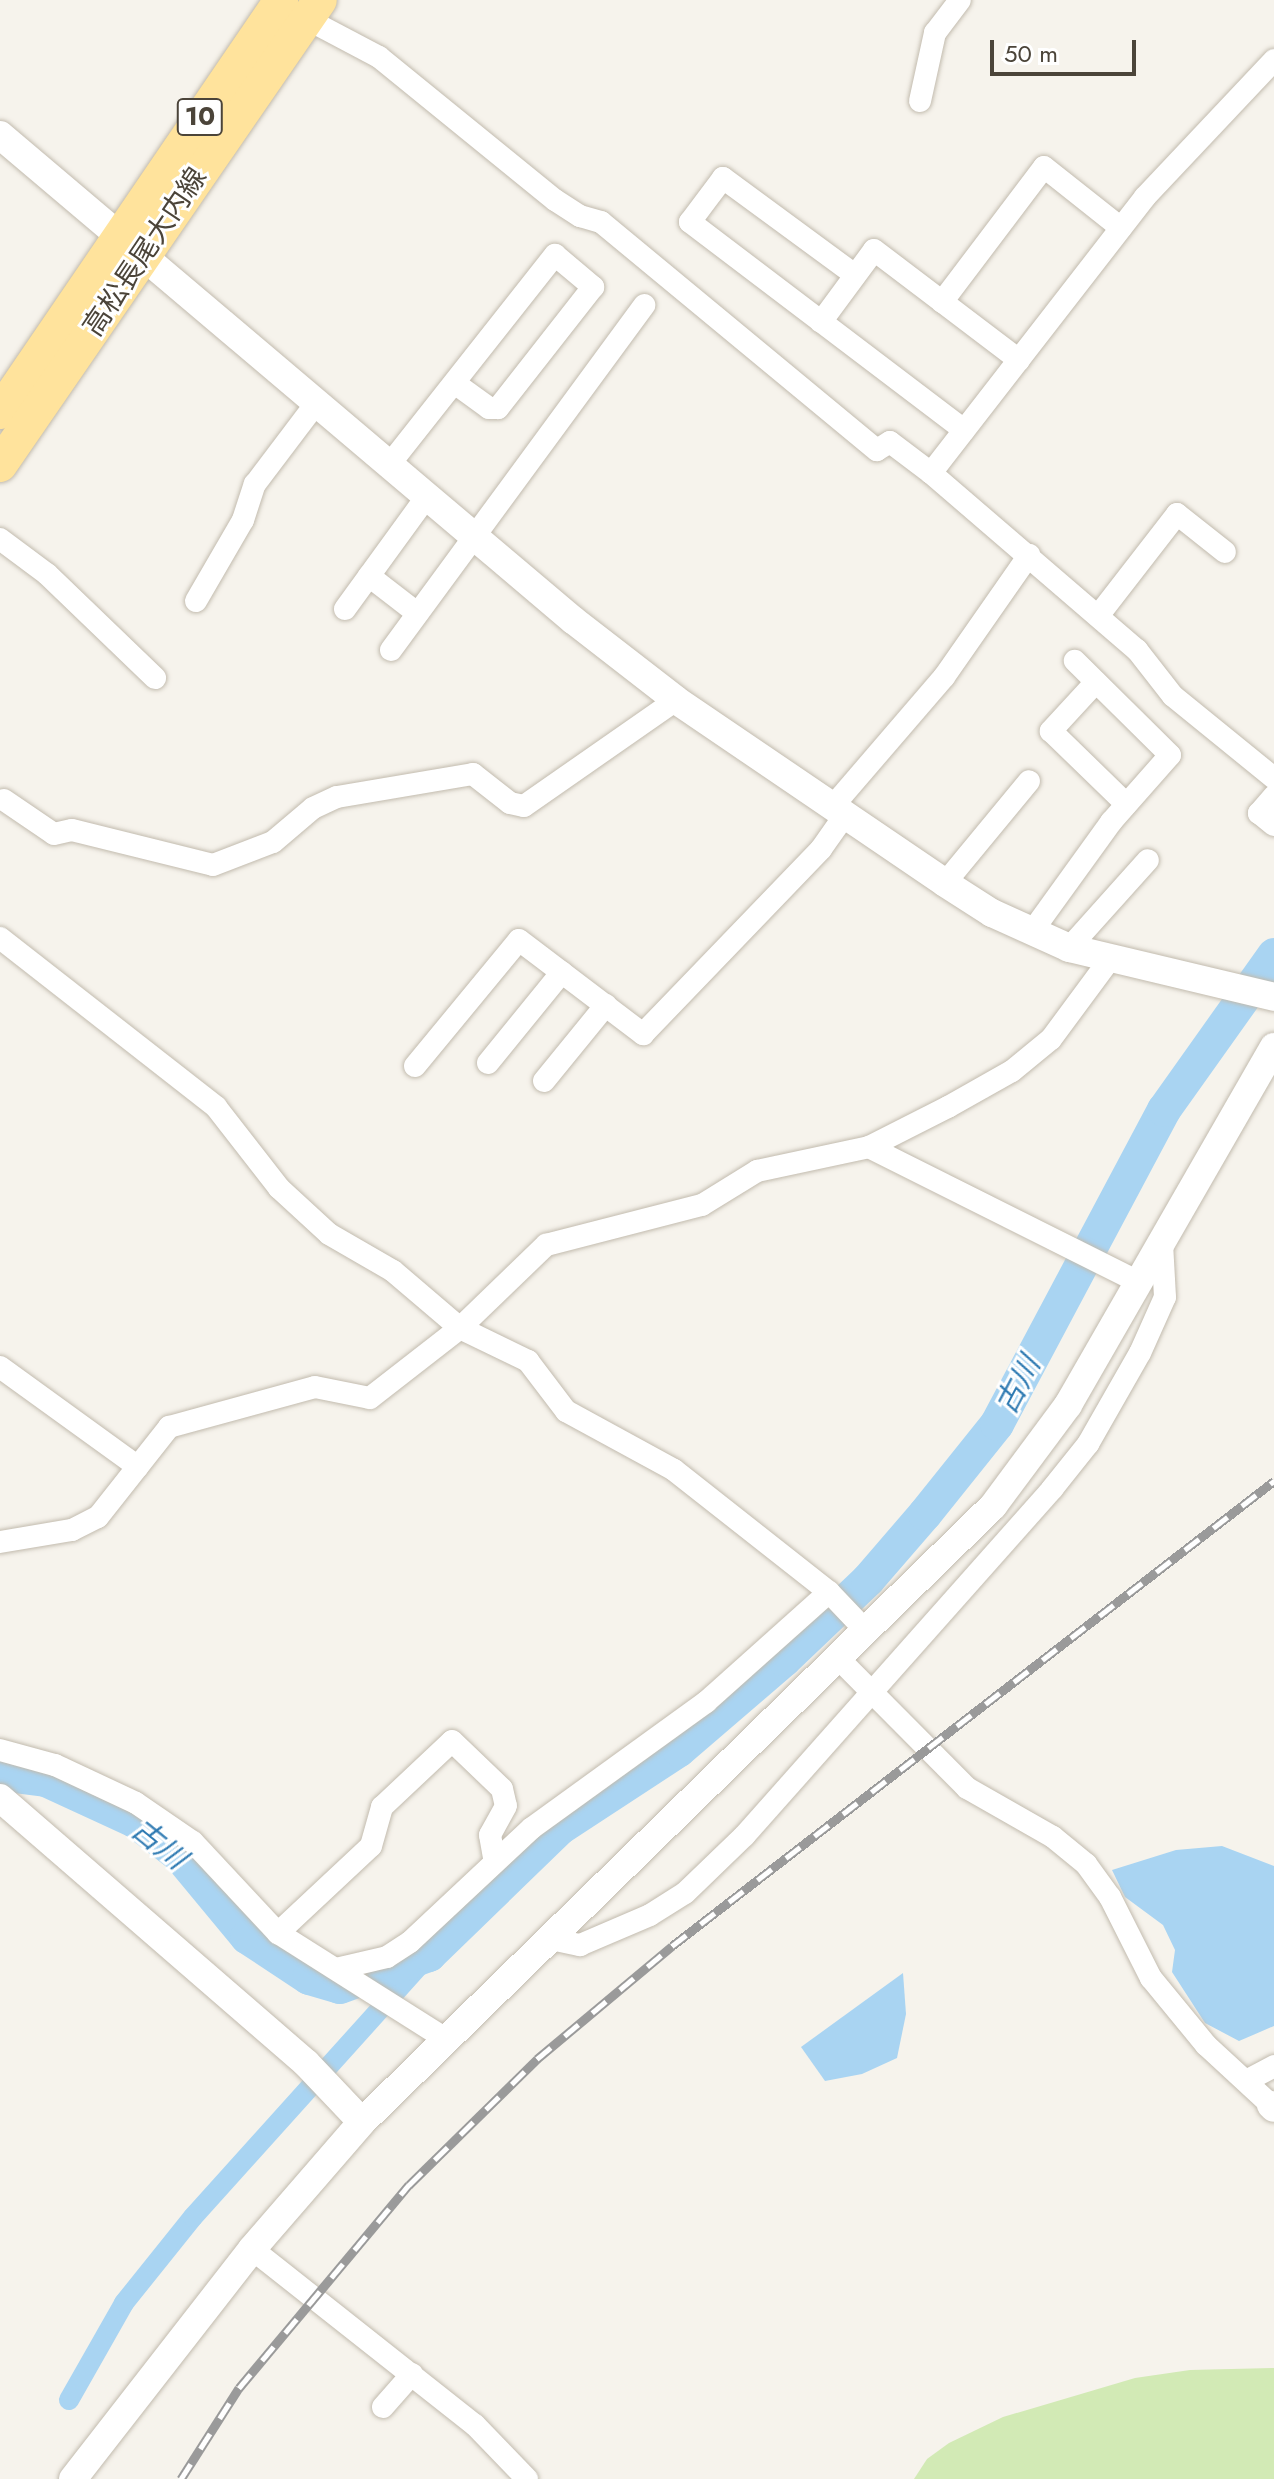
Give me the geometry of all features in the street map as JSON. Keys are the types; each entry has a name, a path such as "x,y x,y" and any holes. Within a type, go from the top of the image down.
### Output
{"main road":[{"name":"高松長尾大内線","path":"0,412 131,244 303,6"},
{"name":"高松長尾大内線","path":"0,465 131,244"}],"street":[{"path":"920,101 935,33 960,0"},
{"path":"303,6 379,57 555,200 601,222 877,450 890,442 931,473 1137,650 1173,696 1274,778"},
{"path":"931,473 1121,228 1274,60"},
{"path":"0,135 473,536 676,700 945,883 1031,933 1108,962 1269,995"},
{"path":"942,302 1044,167 1121,228"},
{"path":"855,275 723,178 690,222 964,430"},
{"path":"821,322 874,250 1019,360"},
{"path":"555,255 593,287 498,408 489,408 457,385 455,375 555,255"},
{"path":"391,650 473,536 532,464 644,305"},
{"path":"389,465 457,385"},
{"path":"196,601 243,520 255,484 317,402"},
{"path":"345,609 427,496"},
{"path":"1098,616 1177,514 1225,552"},
{"path":"0,539 47,574 155,678"},
{"path":"415,1066 519,940 643,1034 821,849 839,811 944,677 1029,555"},
{"path":"369,576 417,613"},
{"path":"1031,933 1126,804 1170,755 1075,661"},
{"path":"1096,682 1051,731 1126,804"},
{"path":"1,800 54,834 72,830 213,865 273,842 313,808 337,797 473,774 510,803 524,806 676,700"},
{"path":"945,883 1029,781"},
{"path":"1274,796 1259,813 1274,825"},
{"path":"1069,948 1148,860"},
{"path":"0,938 216,1107 279,1188 329,1234 393,1271 460,1328 528,1361 566,1411 674,1470 831,1594 860,1624"},
{"path":"0,1542 72,1530 98,1517 169,1427 315,1387 370,1398 460,1328 546,1245 702,1205 757,1171 869,1147 1012,1071 1051,1039 1108,962"},
{"path":"488,1063 562,972"},
{"path":"544,1081 606,1005"},
{"path":"73,2479 252,2249 362,2122 838,1658 860,1624 993,1506 1032,1458 1140,1283 1274,1047"},
{"path":"869,1147 1140,1283"},
{"path":"551,1939 580,1945 650,1915 685,1893 745,1835 871,1692 1088,1444 1140,1353 1165,1297 1162,1244"},
{"path":"0,1367 138,1467"},
{"path":"339,1971 387,1957 410,1942 532,1828 706,1702 831,1594"},
{"path":"838,1658 983,1801 1053,1837 1086,1864 1117,1910 1151,1978 1206,2045 1248,2080 1272,2107"},
{"path":"278,1933 371,1846 382,1807 452,1741 502,1789 506,1806 490,1835 495,1862"},
{"path":"0,1750 55,1765 136,1803 193,1842 278,1933 447,2040"},
{"path":"4,1801 306,2063 362,2122"},
{"path":"1248,2080 1274,2066"},
{"path":"252,2249 475,2425 527,2479"},
{"path":"383,2407 412,2374"}],"green space":[{"path":"1274,2368 1274,2479 914,2479 927,2459 949,2443 1003,2417 1135,2378 1190,2370"}],"water":[{"path":"1222,1846 1274,1866 1274,2026 1239,2041 1205,2023 1172,1972 1175,1950 1163,1925 1125,1897 1112,1870 1176,1850"},
{"path":"903,1973 906,2014 897,2058 862,2074 825,2081 801,2047"}],"waterway":[{"name":"古川","path":"0,1774 46,1780 135,1821 179,1855 247,1937 309,1978 340,1987 429,1955 560,1828 679,1750 784,1660 868,1580 925,1514 997,1424 1164,1110 1274,955"},
{"path":"69,2400 124,2303 193,2217 429,1955"}],"railway":[{"path":"181,2479 239,2388 409,2185 537,2059 672,1946 1274,1481"}]}
